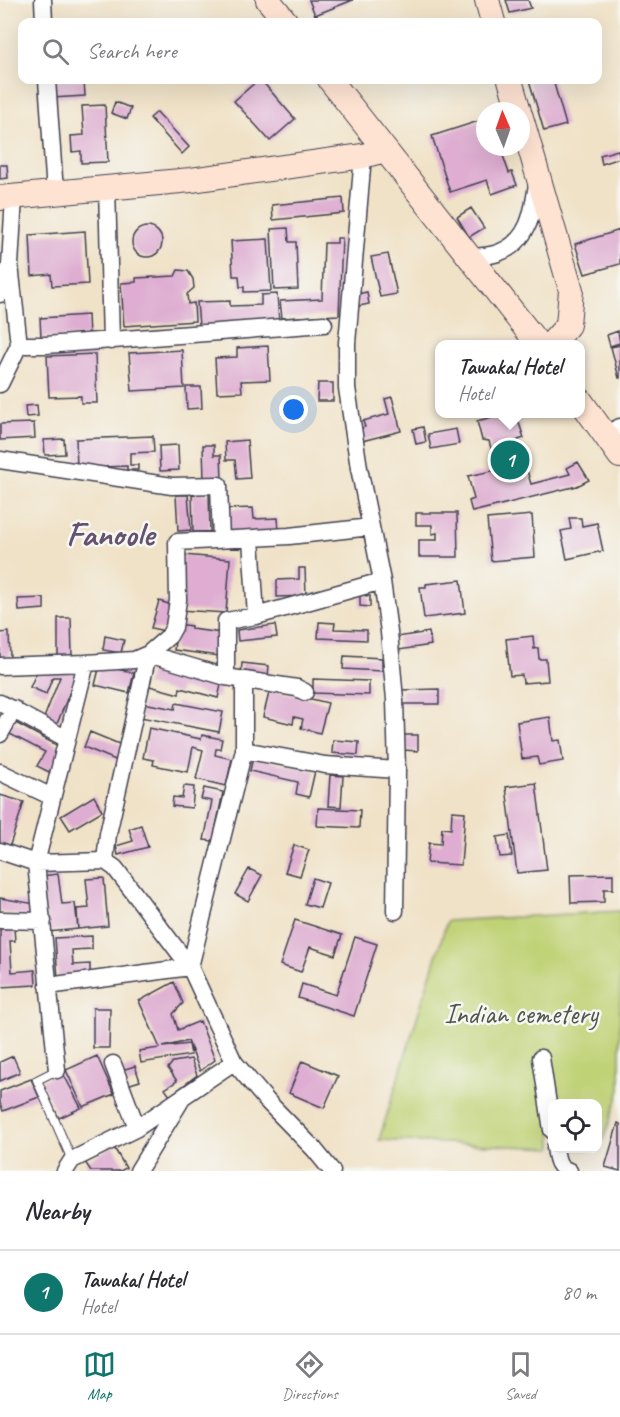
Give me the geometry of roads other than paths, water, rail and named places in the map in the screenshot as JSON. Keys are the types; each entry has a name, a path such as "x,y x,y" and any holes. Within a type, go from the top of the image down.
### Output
{"street":[{"path":"43,0 44,18"},
{"path":"268,0 283,18"},
{"path":"487,0 492,18"},
{"path":"47,84 55,192"},
{"path":"332,84 374,153 470,258 534,340"},
{"path":"511,84 516,102"},
{"path":"530,147 571,290 568,325 555,340"},
{"path":"0,384 19,345 10,265 7,197 191,180 374,153"},
{"path":"374,153 347,343 347,388 359,468 382,580 393,677 397,770 395,911"},
{"path":"470,258 498,253 512,246 526,231 539,177"},
{"path":"107,187 111,341"},
{"path":"0,294 10,265"},
{"path":"19,345 111,341 324,324"},
{"path":"585,405 613,430 620,456"},
{"path":"0,460 172,486 219,485 221,540"},
{"path":"0,666 134,660 148,654 170,636 174,627 178,586 177,542 251,539 371,527"},
{"path":"251,539 256,616"},
{"path":"226,677 226,621 256,616 382,580"},
{"path":"148,654 226,677 297,688 305,692"},
{"path":"105,861 108,834 148,654"},
{"path":"57,1070 36,863 86,663"},
{"path":"190,967 243,750 244,681"},
{"path":"0,734 7,706 67,739"},
{"path":"243,750 325,765 397,770"},
{"path":"0,772 52,797"},
{"path":"0,851 36,863 105,861 121,874 190,967 234,1062 333,1171"},
{"path":"0,920 43,921"},
{"path":"48,986 190,967"},
{"path":"541,1058 548,1104"},
{"path":"69,1165 137,1128 234,1062"},
{"path":"113,1064 137,1128"},
{"path":"138,1171 183,1096"},
{"path":"556,1153 561,1167 569,1171"}],"lane":[{"path":"57,1070 37,1080 69,1165"}],"place":[{"name":"Tawakal Hotel","path":"510,460"}],"district":[{"name":"Fanoole","path":"110,533"}],"park label":[{"name":"Indian cemetery","path":"521,1013"}]}
